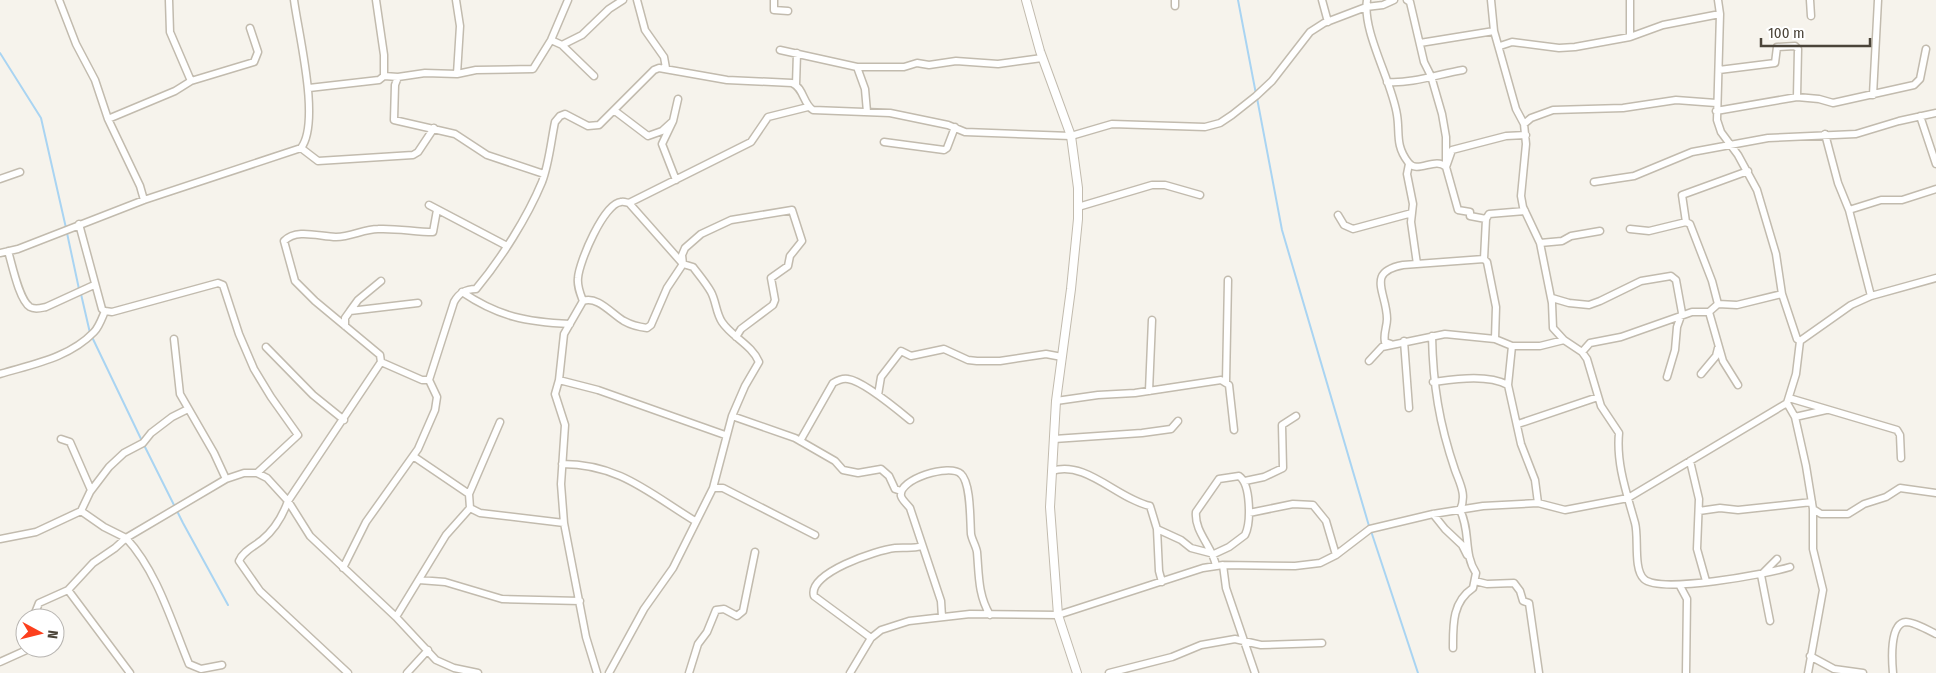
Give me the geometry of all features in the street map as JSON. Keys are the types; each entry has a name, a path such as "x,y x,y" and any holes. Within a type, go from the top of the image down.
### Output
{"street":[{"path":"59,0 76,44 95,80 108,119 140,186 144,200"},
{"path":"0,253 144,200 301,148 307,134 308,88 294,0"},
{"path":"376,0 384,55 384,76"},
{"path":"456,0 460,26 457,74"},
{"path":"308,88 379,80 384,76 398,78 425,73 457,74 476,70 522,71 533,69 551,40 568,0"},
{"path":"562,45 582,35 609,9 623,0"},
{"path":"637,0 644,30 664,57 666,68"},
{"path":"774,0 774,10 788,11"},
{"path":"1026,0 1042,58 1071,136 1078,188 1071,289 1056,401 1050,507 1058,615 1078,673"},
{"path":"1322,0 1328,22"},
{"path":"796,53 796,84 808,107 812,110 874,111 918,117 965,132 1071,136 1112,124 1188,128 1205,127 1220,123 1272,81 1310,32 1366,4 1383,5 1394,0"},
{"path":"1407,0 1410,2 1424,62 1431,76 1446,137 1446,167 1458,210 1470,212 1470,216 1486,219"},
{"path":"1491,0 1494,31 1500,46 1516,109 1524,124 1526,135 1520,186 1523,207 1540,243 1552,298 1553,328 1564,340 1582,352 1601,406 1619,434 1620,471 1636,528 1638,564 1642,577 1650,582 1680,586 1692,582 1760,575 1790,567"},
{"path":"1630,0 1630,37"},
{"path":"1718,0 1720,14 1716,111 1721,132 1748,172 1757,190 1776,254 1782,294 1797,339 1800,341"},
{"path":"1810,0 1811,16"},
{"path":"1873,95 1878,0"},
{"path":"168,1 170,32 191,81"},
{"path":"1366,4 1397,114 1397,134 1401,149 1409,164 1407,174 1413,204 1411,222 1418,264"},
{"path":"1500,46 1512,42 1559,48 1575,47 1630,37 1663,24 1720,14"},
{"path":"108,119 175,91 191,81 248,64 256,59 258,52 250,28"},
{"path":"1420,43 1494,31"},
{"path":"551,40 562,45 594,76"},
{"path":"1718,70 1775,63 1776,48 1795,46 1798,49 1797,97"},
{"path":"1716,111 1797,97 1819,98 1834,103 1914,86 1920,79 1926,49"},
{"path":"780,50 857,66 904,67 917,63 929,65 956,61 998,64 1042,58"},
{"path":"857,66 866,88 867,112"},
{"path":"343,568 366,522 413,456 435,410 437,397 429,380 454,302 462,292 476,288 507,246 538,190 544,174 555,122 560,116 570,115 593,127 599,125 654,70 666,68 727,80 763,83 777,81 796,84"},
{"path":"1387,82 1397,83 1463,70"},
{"path":"398,78 395,85 394,120 455,134 487,155 544,174"},
{"path":"676,180 662,144 673,120 678,99"},
{"path":"1524,124 1531,118 1553,110 1623,108 1676,100 1716,103"},
{"path":"597,673 586,637 564,523 561,484 565,425 555,394 559,380 564,334 583,300 578,287 580,264 608,210 621,202 629,203 751,142 768,117 808,107"},
{"path":"615,111 648,136 662,131 673,120"},
{"path":"1594,182 1634,176 1692,152 1768,138 1856,134 1936,113"},
{"path":"1920,116 1936,164"},
{"path":"884,142 944,150 947,148 954,127"},
{"path":"301,148 318,161 413,155 418,152 434,128"},
{"path":"1824,134 1838,183 1849,210 1871,296"},
{"path":"1446,167 1452,150 1506,136 1526,135"},
{"path":"1409,164 1420,166 1433,162 1443,164 1446,167"},
{"path":"0,179 20,172"},
{"path":"1686,222 1681,199 1684,193 1748,172"},
{"path":"1078,207 1152,185 1165,184 1200,196"},
{"path":"1849,210 1881,200 1902,200 1936,189"},
{"path":"609,673 644,609 673,568 713,488 732,416 745,386 759,362 756,354 736,338 722,321 714,305 713,294 692,267 683,264 629,203"},
{"path":"429,206 507,246"},
{"path":"583,300 588,299 601,304 622,320 647,328 651,325 667,288 683,264 682,255 685,248 701,234 730,220 771,215 787,209 792,210 795,213 802,242 790,256 788,266 771,278 775,303 741,329 736,338"},
{"path":"348,673 260,591 239,561 247,551 267,536 284,512 288,501 382,362 380,355 295,281 285,240 316,233 335,237 354,235 378,228 433,232 437,210"},
{"path":"1495,339 1496,307 1487,262 1484,260 1486,219 1489,214 1525,211"},
{"path":"1338,216 1344,225 1353,229 1412,213"},
{"path":"1630,229 1649,231 1680,221 1690,224 1718,304"},
{"path":"79,224 94,285 102,309 105,311 112,312 218,283 223,285 239,334 254,369 271,398 298,435 257,473"},
{"path":"1540,243 1562,241 1571,236 1600,231"},
{"path":"8,251 22,296 30,307 37,309 46,307 94,285"},
{"path":"1392,344 1385,342 1384,338 1387,318 1382,296 1381,277 1383,272 1391,268 1418,264 1484,260"},
{"path":"1552,298 1568,303 1589,304 1600,301 1641,281 1671,276 1676,280 1682,313 1677,328 1675,350 1666,377"},
{"path":"1808,673 1823,590 1813,549 1812,505 1795,417 1788,400 1796,374 1800,341 1851,305 1871,296 1936,278"},
{"path":"1226,382 1228,280"},
{"path":"345,326 345,318 358,300 381,281"},
{"path":"462,292 480,304 530,322 570,324"},
{"path":"1582,352 1590,343 1621,337 1681,318 1692,312 1709,312 1718,304 1737,304 1782,294"},
{"path":"350,311 418,303"},
{"path":"0,374 43,362 67,352 94,332 105,311"},
{"path":"1709,312 1723,361 1738,385"},
{"path":"1149,391 1152,320"},
{"path":"1369,360 1382,347 1445,334 1495,339 1512,346 1540,346 1564,340"},
{"path":"1432,336 1433,382 1443,435 1465,497 1460,510 1467,523 1468,561 1476,573 1473,588 1464,594 1458,604 1454,618 1454,648"},
{"path":"174,339 180,394 226,479"},
{"path":"1404,341 1409,408"},
{"path":"1701,374 1716,356 1718,344"},
{"path":"1512,346 1508,385 1524,453 1535,480 1538,503"},
{"path":"266,347 313,395 344,420"},
{"path":"878,395 881,377 901,351 911,356 944,349 968,360 977,361 1000,361 1046,354 1062,357"},
{"path":"382,362 422,380 429,380"},
{"path":"800,441 834,382 850,379 878,395 910,420"},
{"path":"1433,382 1461,379 1490,380 1508,385"},
{"path":"559,380 598,390 726,435"},
{"path":"1056,401 1149,391 1204,381 1221,380 1229,385 1232,398 1234,430"},
{"path":"1518,424 1598,397"},
{"path":"854,672 871,638 882,630 909,621 942,617 990,615 1058,615 1220,565 1309,565 1320,563 1336,556 1370,529 1433,514 1538,503 1565,510 1628,498 1788,400 1897,430 1900,435 1901,458"},
{"path":"0,539 36,532 81,511 91,490 109,467 124,453 143,442 151,433 172,417 188,409"},
{"path":"1795,417 1826,410"},
{"path":"732,416 800,441 835,461 843,470 858,473 881,469 889,476 895,490 901,491"},
{"path":"1245,481 1264,477 1283,468 1282,425 1296,416"},
{"path":"1054,438 1171,429 1178,421"},
{"path":"396,616 446,535 470,508 469,494 500,422"},
{"path":"61,439 70,442 91,490"},
{"path":"413,456 469,494"},
{"path":"1690,461 1699,499 1697,549 1706,581"},
{"path":"562,464 602,468 638,485 695,521"},
{"path":"1052,471 1064,467 1076,470 1121,495 1150,506 1157,529 1159,571 1162,582"},
{"path":"942,617 941,601 910,508 901,498 901,491 903,486 927,474 947,470 959,472 963,476 968,493 971,536 977,549 982,602 990,615"},
{"path":"37,608 39,603 68,590 93,563 126,538 226,479 244,473 257,473 268,478 288,501 310,536 396,616 428,650 445,665 478,673"},
{"path":"1157,529 1181,540 1191,548 1214,554 1242,540 1247,531 1249,513 1245,481 1239,476 1219,479 1196,512 1199,528 1214,554 1220,565 1255,673"},
{"path":"713,488 724,488 815,535"},
{"path":"1699,511 1720,508 1738,510 1812,505 1821,514 1848,514 1864,504 1886,497 1900,488 1936,493"},
{"path":"1249,513 1293,504 1313,505 1326,522 1336,556"},
{"path":"470,508 480,514 564,523"},
{"path":"81,511 104,528 126,538 141,557 165,601 189,664 201,669 222,665"},
{"path":"1433,514 1462,545 1465,554 1468,556"},
{"path":"871,638 814,596 812,590 815,584 840,566 894,548 912,549 922,546"},
{"path":"690,673 698,644 707,632 716,610 724,609 737,616 743,611 755,552"},
{"path":"1760,575 1777,559"},
{"path":"1760,575 1770,621"},
{"path":"419,580 444,582 502,598 580,601"},
{"path":"1475,581 1487,584 1514,583 1520,591 1523,601 1529,603 1539,673"},
{"path":"1680,586 1687,598 1689,625 1686,673"},
{"path":"68,590 130,673"},
{"path":"1893,673 1892,651 1896,630 1902,624 1908,623 1936,634"},
{"path":"1110,673 1172,657 1201,645 1235,640 1244,643 1322,643"},
{"path":"407,673 428,650"},
{"path":"0,662 15,655"},
{"path":"1810,656 1834,668 1863,673"}],"waterway":[{"path":"1238,0 1256,94"},
{"path":"0,53 41,118 66,228"},
{"path":"1257,98 1282,230 1369,526"},
{"path":"67,233 79,289"},
{"path":"81,294 90,333"},
{"path":"92,337 142,441"},
{"path":"144,445 183,523 228,605"},
{"path":"1371,531 1418,673"}]}
